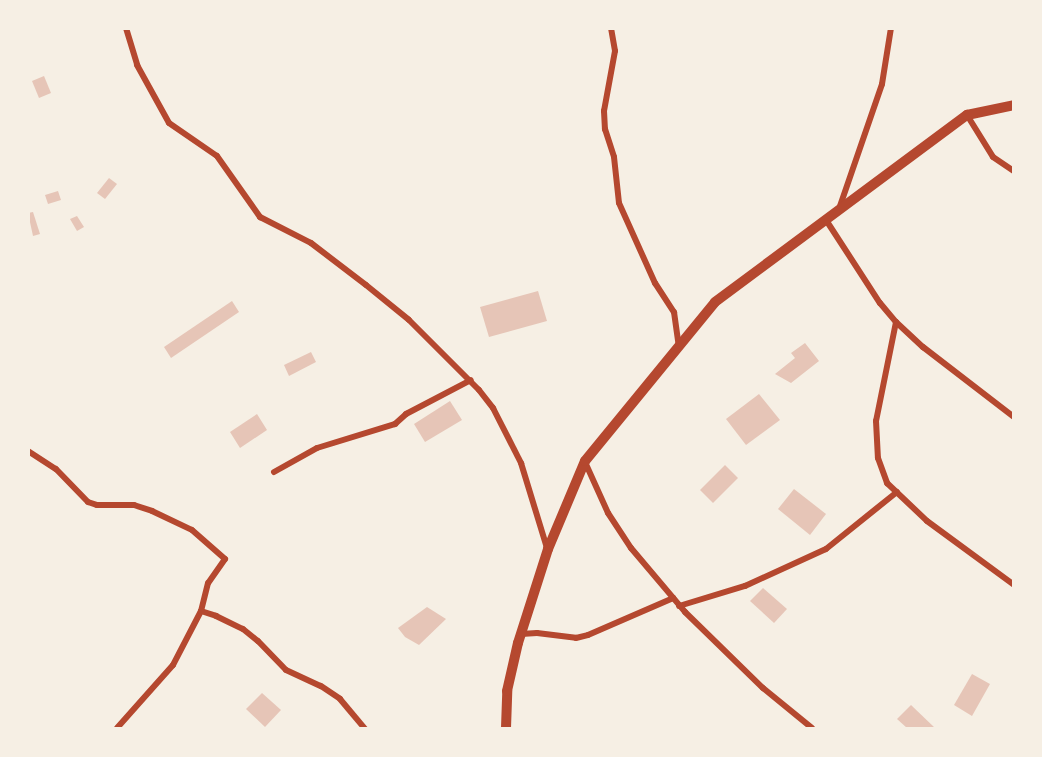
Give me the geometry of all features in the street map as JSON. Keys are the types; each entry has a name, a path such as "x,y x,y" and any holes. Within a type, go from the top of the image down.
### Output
{"street":[{"path":"611,28 615,51 604,111 605,129 615,157 619,203 655,283 674,312 679,347"},
{"path":"838,211 882,84 891,28"},
{"path":"127,29 137,64 169,123 218,156 260,217 312,243 409,320 471,380 493,408 521,463 548,549"},
{"path":"506,729 507,691 521,634 548,549 585,461 715,302 967,116 1014,105"},
{"path":"967,116 993,157 1014,171"},
{"path":"826,220 880,303 896,322 923,347 1014,417"},
{"path":"896,322 876,421 878,458 887,483 927,520 1014,585"},
{"path":"274,472 317,448 395,424 406,414 471,380"},
{"path":"28,451 56,469 88,502 97,505 143,507 192,530 223,556 225,562 208,583 201,611 173,664 117,729"},
{"path":"585,461 608,513 631,548 679,606 763,688 812,729"},
{"path":"679,606 745,586 826,549 897,492"},
{"path":"521,634 576,638 588,635 673,598"},
{"path":"201,611 243,629 286,670 321,686 340,699 364,729"}],"building":[{"path":"44,76 51,93 39,98 32,81"},
{"path":"109,178 117,184 105,199 97,193"},
{"path":"58,191 61,200 48,204 45,195"},
{"path":"33,212 40,234 33,236 28,213"},
{"path":"77,216 84,227 77,231 70,219"},
{"path":"538,291 547,321 489,337 480,307"},
{"path":"232,301 239,312 171,358 164,347"},
{"path":"805,343 819,361 791,383 775,374 795,358 791,353"},
{"path":"311,352 316,362 289,376 284,365"},
{"path":"759,394 780,420 746,445 726,419"},
{"path":"450,401 462,420 425,442 414,424"},
{"path":"257,414 267,430 240,448 230,432"},
{"path":"725,465 738,478 713,503 700,490"},
{"path":"794,489 826,514 810,535 778,509"},
{"path":"763,588 787,609 774,623 750,601"},
{"path":"427,607 446,619 419,645 405,637 398,628"},
{"path":"972,674 990,684 972,716 954,705"},
{"path":"262,693 281,710 265,727 246,709"},
{"path":"911,705 935,728 907,728 897,719"}]}
